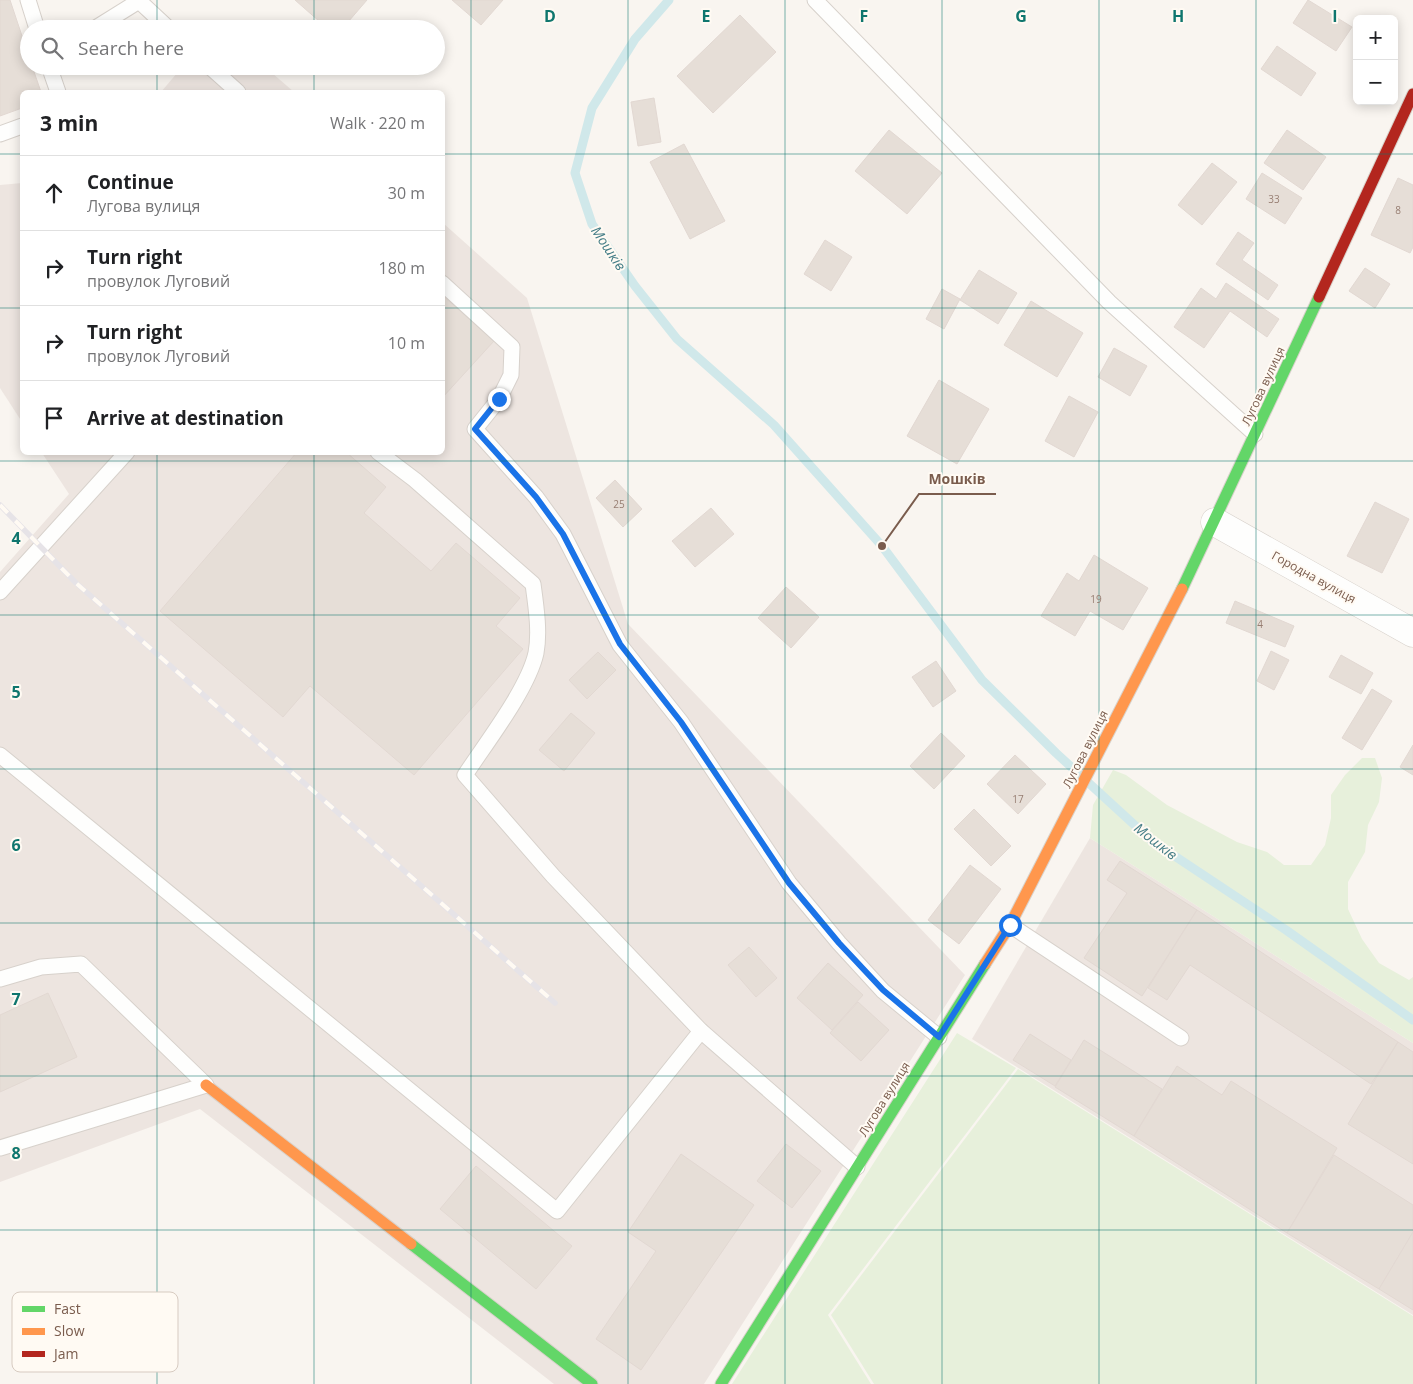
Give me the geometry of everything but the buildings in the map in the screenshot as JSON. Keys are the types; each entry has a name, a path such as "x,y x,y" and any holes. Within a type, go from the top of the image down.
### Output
{"street":[{"name":"Лугова вулиця","path":"721,1384 1010,925 1098,756 1215,522 1413,94"},
{"name":"Городна вулиця","path":"1215,522 1413,632"},
{"path":"206,1085 592,1384"}],"lane":[{"path":"28,0 34,20"},
{"path":"815,0 1109,302 1256,434"},
{"path":"108,20 139,1 159,20"},
{"path":"52,75 57,90"},
{"path":"220,75 236,90"},
{"path":"0,134 20,127"},
{"path":"445,285 512,347 511,375 499,399 475,429 536,497 563,534 620,644 681,722 789,883 839,943 883,990 939,1037"},
{"path":"0,592 124,455"},
{"path":"382,455 415,480 533,584 536,611 536,651 529,675 465,775 553,876 701,1030 857,1168"},
{"path":"0,755 557,1211 701,1030"},
{"path":"1010,925 1036,940 1181,1038"},
{"path":"0,979 41,967 82,964 206,1085 0,1148"}],"shaded area":[{"path":"175,75 274,75 292,90 163,90"},
{"path":"20,183 20,419 0,388 0,185"},
{"path":"445,225 527,298 628,624 965,975 704,1384 554,1384 200,1109 0,1182 0,572 69,494 43,455 445,455"},
{"path":"1090,838 1413,1043 1413,1315 972,1039"}],"green space":[{"path":"1362,758 1375,758 1382,778 1379,802 1368,825 1365,852 1348,882 1348,909 1362,939 1379,963 1409,980 1413,977 1413,1043 1090,838 1093,805 1113,770 1126,775 1167,805 1237,842 1267,852 1284,865 1311,865 1325,845 1331,818 1331,795 1345,775"},
{"path":"957,1033 1016,1068 828,1315 871,1384 732,1384"},
{"path":"1018,1069 1413,1316 1413,1384 874,1384 831,1315"}],"waterway":[{"name":"Мошків","path":"669,0 635,39 592,108 575,173 592,224 635,286 677,339 774,425 882,546 982,680 1056,753 1152,841 1286,930 1413,1020"}],"railway":[{"path":"0,505 76,583 555,1003"}],"traffic: fast":[{"path":"1182,589 1319,297"},
{"path":"721,1384 985,964"},
{"path":"411,1244 592,1384"}],"traffic: slow":[{"path":"985,964 1010,925 1182,589"},
{"path":"206,1085 411,1244"}],"traffic: jam":[{"path":"1319,297 1413,94"}],"place":[{"name":"Мошків","path":"882,546"}],"route":[{"path":"499,399 475,429 536,497 563,534 620,644 681,722 789,883 839,943 883,990 939,1037 1010,925"}]}
